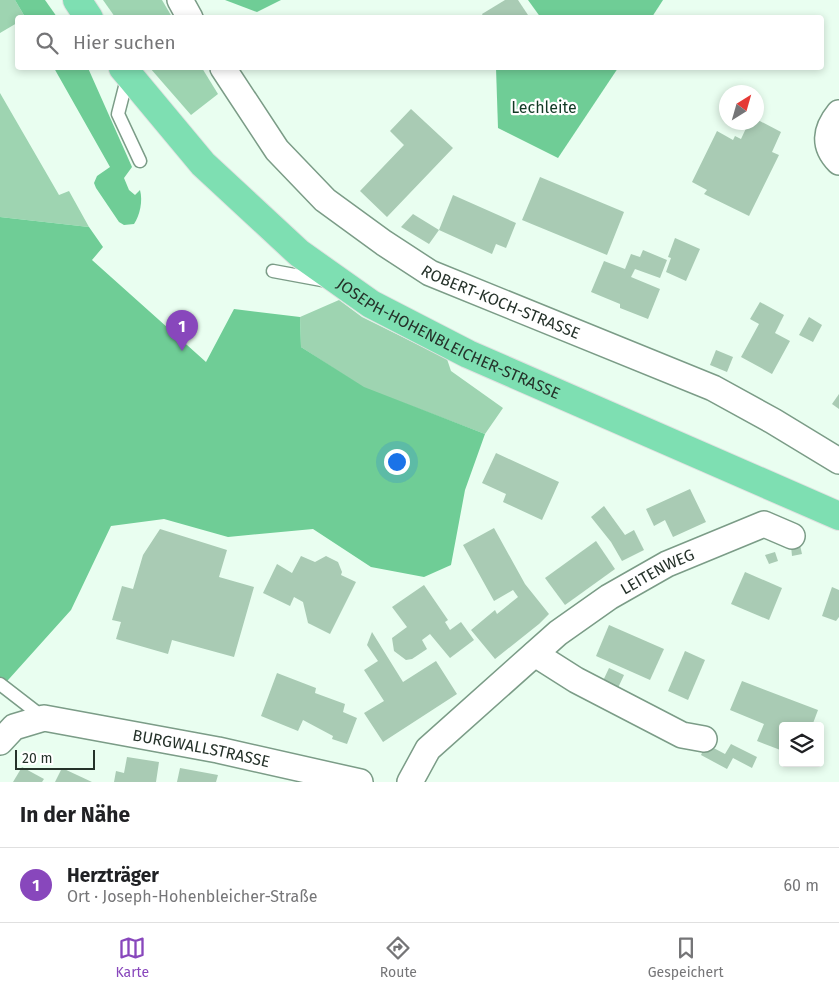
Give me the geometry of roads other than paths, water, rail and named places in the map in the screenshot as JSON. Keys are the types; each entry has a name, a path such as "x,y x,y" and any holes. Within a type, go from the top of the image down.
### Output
{"main road":[{"path":"77,0 87,15"},
{"name":"JOSEPH-HOHENBLEICHER-STRASSE","path":"125,71 203,164 299,253 338,283 371,304 468,354 839,516"}],"street":[{"path":"180,0 188,15"},
{"name":"ROBERT-KOCH-STRASSE","path":"223,70 284,158 325,200 430,273 713,388 768,418 839,461"},
{"path":"839,114 829,126 827,139 829,150 839,162"},
{"name":"LEITENWEG","path":"410,782 428,749 558,633 609,596 667,564 764,524 792,536"},
{"path":"535,654 576,680 682,735 704,739"},
{"path":"0,742 14,727 44,718"},
{"name":"BURGWALLSTRASSE","path":"44,718 218,750 360,782"}],"lane":[{"path":"125,71 118,114 140,161"},
{"path":"273,271 338,283"},
{"path":"0,684 44,718"}],"place":[{"name":"Herzträger","path":"182,351"}],"park label":[{"name":"Lechleite","path":"544,107"}]}
